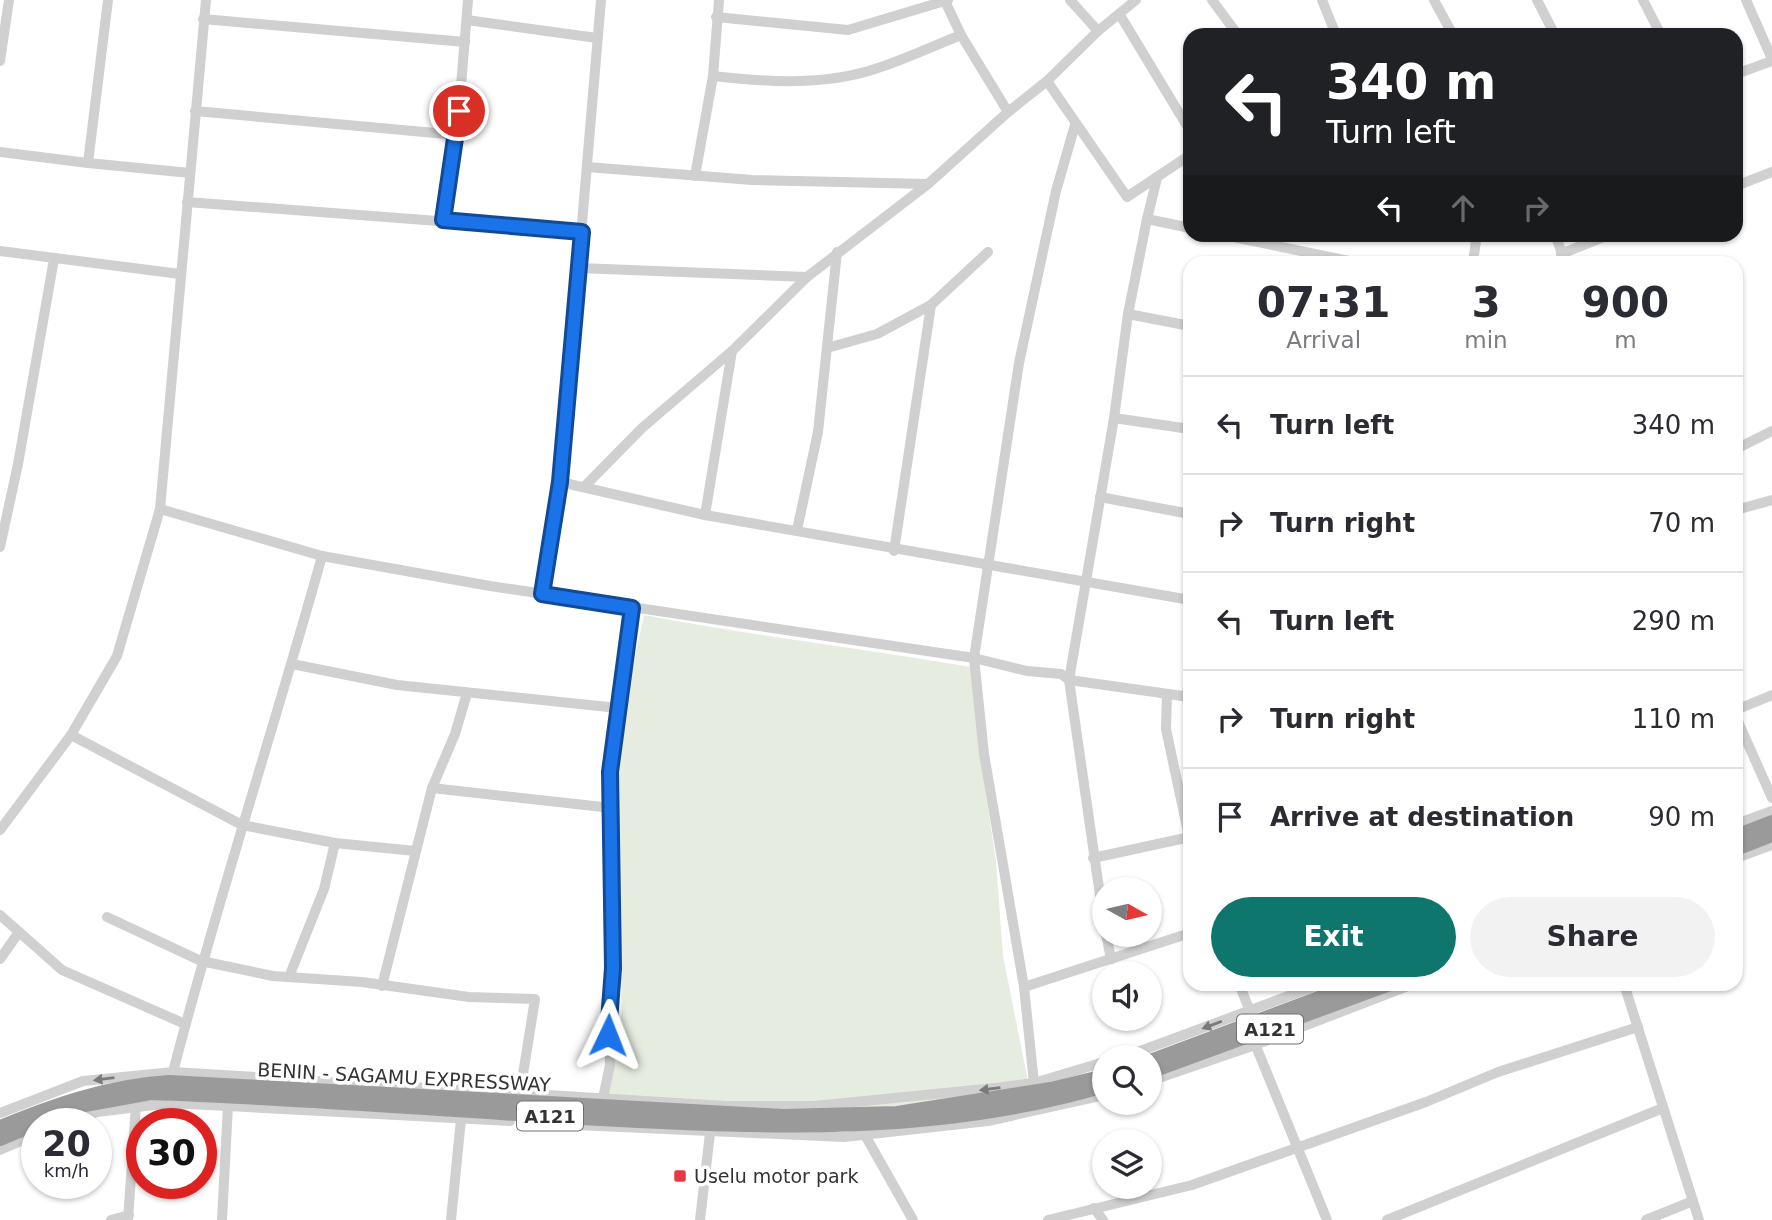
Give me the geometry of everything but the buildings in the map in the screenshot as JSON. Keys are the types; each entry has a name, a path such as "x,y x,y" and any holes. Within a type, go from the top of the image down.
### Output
{"highway":[{"path":"1743,833 1772,822"},
{"path":"1743,846 1772,835"},
{"name":"A121","path":"1162,1060 1338,991"},
{"name":"A121","path":"1162,1060 1253,1040 1373,991"},
{"name":"BENIN - SAGAMU EXPRESSWAY","path":"0,1127 67,1100 127,1086 169,1082 783,1116 897,1113 1039,1091 1092,1079"},
{"name":"A121","path":"0,1139 79,1106 151,1093 697,1124 831,1127 979,1115 1092,1089"}],"street":[{"path":"0,61 9,0"},
{"path":"88,163 108,0"},
{"path":"0,830 71,735 117,656 160,509 206,0"},
{"path":"443,220 457,135 468,0"},
{"path":"542,594 560,482 601,0"},
{"path":"695,176 713,76 719,0"},
{"path":"1070,0 1098,31"},
{"path":"584,487 642,428 732,351 807,277 928,184 1007,111 1047,81 1098,31 1136,0"},
{"path":"1212,0 1233,28"},
{"path":"1322,0 1333,28"},
{"path":"1434,0 1449,28"},
{"path":"1537,0 1551,28"},
{"path":"1643,0 1657,28"},
{"path":"1743,71 1772,60 1746,0"},
{"path":"716,17 848,30 947,1 961,35 1007,111"},
{"path":"1120,15 1183,119"},
{"path":"203,19 465,42"},
{"path":"467,20 597,38"},
{"path":"713,76 769,82 826,79 873,70 961,35"},
{"path":"1047,81 1075,125 1099,155 1123,195 1131,196 1183,160"},
{"path":"195,111 457,135"},
{"path":"1034,1083 1024,987 984,754 974,658 1019,363 1056,191 1075,125"},
{"path":"0,152 190,173"},
{"path":"587,167 695,176 928,184"},
{"path":"1743,183 1772,172"},
{"path":"1096,877 1069,680 1114,418 1128,314 1157,178"},
{"path":"187,202 582,232"},
{"path":"1147,219 1183,227"},
{"path":"1258,242 1325,256"},
{"path":"1567,256 1595,242"},
{"path":"0,251 180,274"},
{"path":"797,530 818,432 837,252"},
{"path":"827,348 877,334 931,305 988,252"},
{"path":"0,547 18,464 54,259"},
{"path":"579,268 807,277"},
{"path":"894,551 931,305"},
{"path":"1128,314 1183,325"},
{"path":"705,515 732,351"},
{"path":"1114,418 1183,428"},
{"path":"1743,446 1772,431"},
{"path":"560,482 705,515 797,530 894,551 1086,579 1183,599"},
{"path":"1100,496 1183,513"},
{"path":"1743,508 1772,500"},
{"path":"160,509 322,556 542,594 974,658 1027,671 1061,674 1069,680 1183,696"},
{"path":"173,1072 201,961 292,664 322,556"},
{"path":"603,1098 610,1065 608,1012 613,968 610,772 632,608"},
{"path":"292,664 397,685 618,708"},
{"path":"382,986 398,933 415,851 432,788 455,734 467,693"},
{"path":"1167,694 1166,729 1183,806"},
{"path":"1743,707 1772,695"},
{"path":"1743,733 1772,798"},
{"path":"71,735 242,825 335,843 415,851"},
{"path":"432,788 612,807"},
{"path":"1743,821 1772,811"},
{"path":"1093,858 1183,839"},
{"path":"289,977 324,889 335,843"},
{"path":"1743,855 1772,845"},
{"path":"0,915 62,970 79,980 185,1024"},
{"path":"107,917 201,961 289,977 469,997 535,999 520,1093"},
{"path":"0,959 19,932"},
{"path":"1024,987 1183,935"},
{"path":"1109,947 1111,959"},
{"path":"1243,991 1250,1011"},
{"path":"1157,1045 1303,991"},
{"path":"1162,1076 1253,1040 1393,991"},
{"path":"1626,991 1699,1220"},
{"path":"1048,1220 1192,1185 1426,1102 1499,1072 1638,1027"},
{"path":"1253,1040 1327,1220"},
{"path":"0,1113 83,1081 173,1072 725,1106 814,1106 1034,1083 1092,1066"},
{"path":"112,1109 136,1105 228,1105 710,1133 865,1135 988,1121 1092,1098"},
{"path":"111,1220 129,1218 136,1105"},
{"path":"222,1220 228,1105"},
{"path":"1387,1220 1663,1108"},
{"path":"451,1220 461,1119"},
{"path":"699,1220 710,1133"},
{"path":"865,1135 913,1220"},
{"path":"0,1150 21,1141"},
{"path":"1646,1220 1693,1201"},
{"path":"1094,1208 1104,1220"}],"shaded area":[{"path":"644,615 971,667 982,770 996,861 1003,956 1029,1086 922,1103 813,1111 724,1112 607,1103 622,1010 615,855 618,782 629,685"}],"place":[{"name":"Uselu motor park","path":"680,1176"}],"route":[{"path":"459,111 443,220 582,232 560,482 542,594 632,608 610,772 613,968 608,1035"}]}
